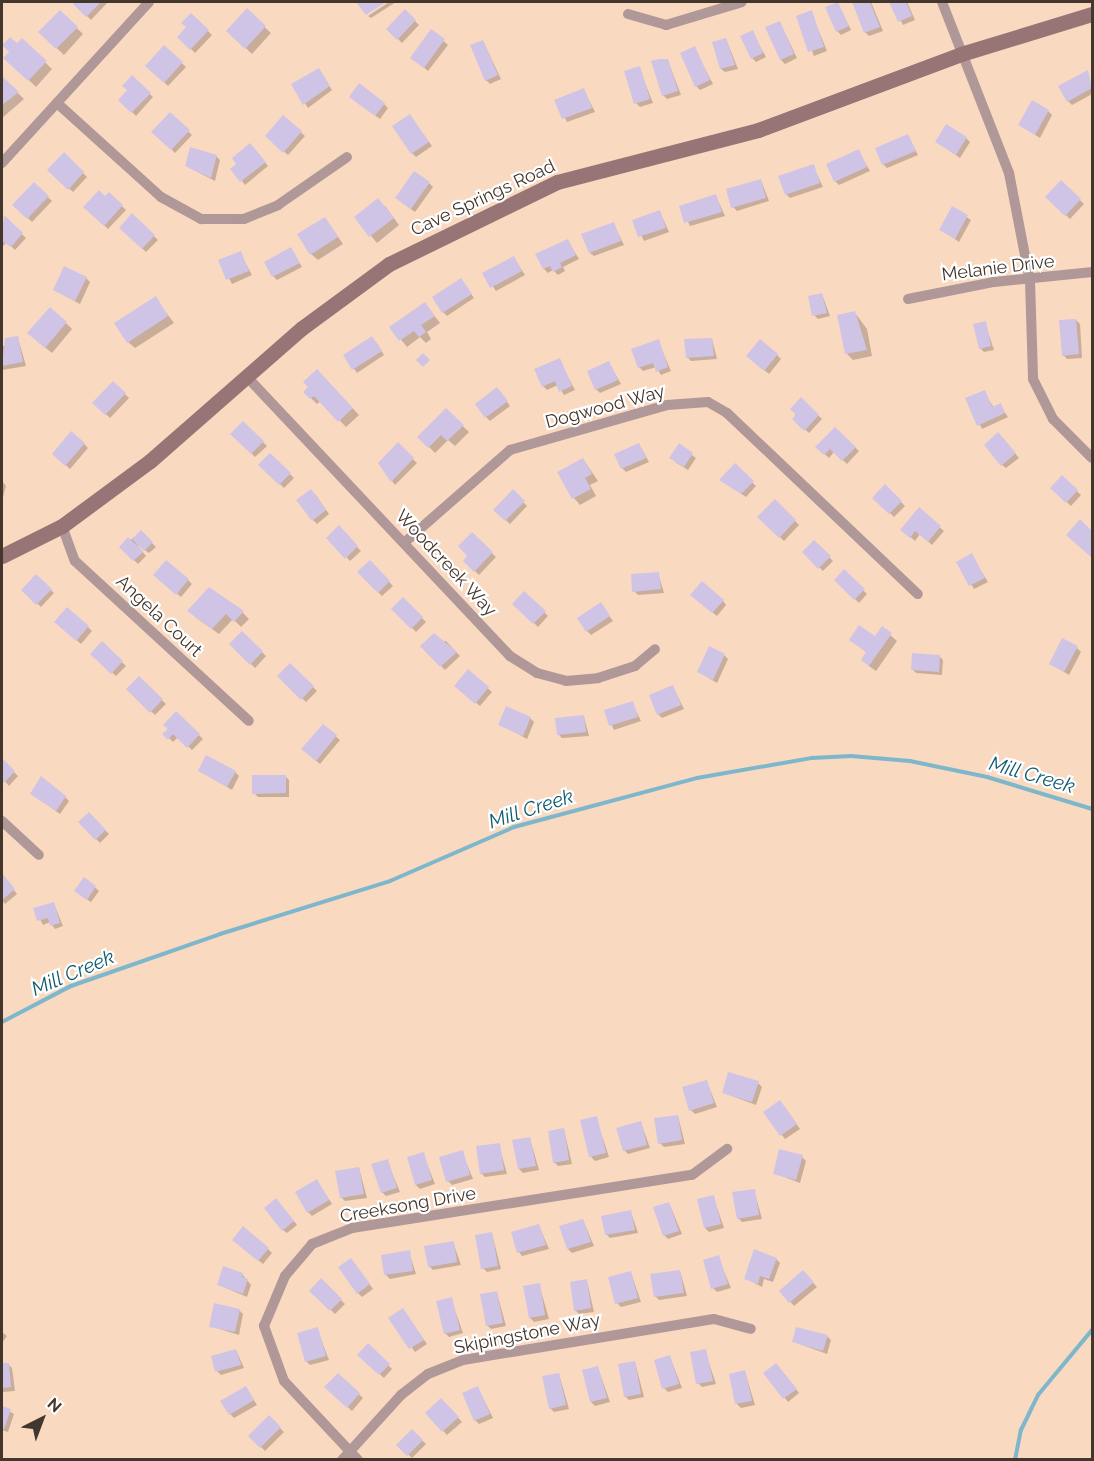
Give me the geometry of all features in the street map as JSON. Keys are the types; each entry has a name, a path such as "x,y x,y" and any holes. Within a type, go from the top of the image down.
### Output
{"street":[{"path":"2,163 149,2"},
{"path":"628,14 666,25 742,2"},
{"path":"942,2 1009,173 1030,281 1033,379 1053,418 1092,458"},
{"name":"Cave Springs Road","path":"2,556 62,526 150,461 248,378 302,328 389,264 557,182 758,130 961,54 1092,14"},
{"path":"57,103 161,197 201,219 244,219 270,209 347,158"},
{"name":"Melanie Drive","path":"908,298 994,282 1030,281 1092,272"},
{"name":"Woodcreek Way","path":"248,378 510,656 537,673 566,681 598,678 635,666 655,649"},
{"name":"Dogwood Way","path":"405,542 510,450 667,405 708,402 727,412 918,594"},
{"name":"Angela Court","path":"62,526 75,561 249,721"},
{"path":"2,821 39,855"},
{"name":"Creeksong Drive","path":"358,1460 346,1455 284,1381 264,1326 285,1276 312,1245 352,1228 692,1175 727,1149"},
{"name":"Skipingstone Way","path":"346,1455 401,1395 428,1374 463,1360 714,1319 751,1329"}],"building":[{"path":"75,2 101,2 86,17 73,4"},
{"path":"356,2 386,2 366,15"},
{"path":"838,2 849,26 836,32 825,7"},
{"path":"852,2 870,2 880,27 864,33"},
{"path":"889,2 906,2 912,16 898,22"},
{"path":"247,8 266,26 245,49 226,31"},
{"path":"405,9 416,20 397,40 386,29"},
{"path":"60,10 78,27 56,49 38,32"},
{"path":"812,10 824,47 808,52 796,16"},
{"path":"191,13 209,30 190,50 177,37 186,27 181,23"},
{"path":"780,21 794,54 780,60 765,27"},
{"path":"431,29 445,39 424,68 410,58"},
{"path":"753,30 763,53 751,59 740,36"},
{"path":"10,37 17,43 22,38 47,61 28,81 3,58 9,52 2,45"},
{"path":"726,38 735,65 720,69 712,42"},
{"path":"483,40 498,75 485,81 470,45"},
{"path":"164,45 183,62 164,83 145,66"},
{"path":"695,46 710,80 695,87 680,53"},
{"path":"668,59 678,91 662,96 651,61"},
{"path":"640,66 650,99 634,104 624,71"},
{"path":"319,68 330,86 303,105 291,84"},
{"path":"1088,70 1092,88 1067,102 1058,86"},
{"path":"132,75 151,93 131,113 118,100 127,90 122,86"},
{"path":"2,76 19,92 2,105"},
{"path":"359,83 385,103 375,116 349,97"},
{"path":"584,88 592,108 562,119 554,100"},
{"path":"1032,100 1049,110 1035,135 1018,125"},
{"path":"170,112 190,130 171,150 151,132"},
{"path":"410,114 429,142 411,154 392,126"},
{"path":"283,115 302,131 283,153 265,136"},
{"path":"946,124 967,137 956,155 935,142"},
{"path":"908,134 916,151 882,165 875,148"},
{"path":"250,143 266,162 240,182 230,169 236,164 232,158"},
{"path":"190,147 217,155 211,178 185,166"},
{"path":"859,149 867,167 834,182 826,164"},
{"path":"64,152 84,172 68,190 47,170"},
{"path":"814,164 820,183 785,195 778,176"},
{"path":"414,171 430,182 411,209 395,198"},
{"path":"761,179 766,198 731,208 726,189"},
{"path":"1061,180 1081,199 1065,216 1045,197"},
{"path":"34,182 49,196 27,219 12,205"},
{"path":"99,190 105,196 109,192 123,205 104,226 83,207"},
{"path":"716,194 722,212 684,223 679,206"},
{"path":"378,198 394,218 369,237 354,217"},
{"path":"952,206 968,215 955,239 939,230"},
{"path":"660,210 666,228 638,237 632,220"},
{"path":"132,213 155,235 142,249 119,228"},
{"path":"4,215 23,233 11,247 2,241"},
{"path":"325,217 338,237 310,255 297,234"},
{"path":"614,222 621,241 589,253 581,234"},
{"path":"568,239 576,255 560,263 562,267 553,272 550,266 543,269 535,254"},
{"path":"291,247 300,263 272,277 264,262"},
{"path":"241,251 249,271 226,280 218,260"},
{"path":"514,256 522,271 490,288 482,273"},
{"path":"64,266 87,277 75,301 53,290"},
{"path":"461,278 472,294 442,313 432,297"},
{"path":"822,293 827,313 812,316 808,296"},
{"path":"156,296 168,316 127,343 114,323"},
{"path":"425,302 435,316 421,325 426,332 419,337 414,331 399,341 389,327"},
{"path":"50,307 67,322 45,348 27,333"},
{"path":"855,311 867,350 845,354 837,315"},
{"path":"1076,319 1079,354 1062,356 1059,320"},
{"path":"986,321 991,346 979,349 973,324"},
{"path":"18,336 23,362 2,366 5,338"},
{"path":"372,336 382,351 352,370 343,355"},
{"path":"712,338 714,356 686,358 684,339"},
{"path":"659,339 668,367 656,372 653,363 638,368 631,349"},
{"path":"760,339 778,354 764,371 746,356"},
{"path":"423,353 430,360 423,367 416,360"},
{"path":"560,358 572,386 559,392 555,381 542,387 534,369"},
{"path":"609,361 618,380 595,390 587,371"},
{"path":"317,369 353,408 338,422 314,396 310,399 303,392 308,387 303,382"},
{"path":"113,381 126,393 105,415 92,403"},
{"path":"497,387 508,401 485,418 475,404"},
{"path":"985,390 992,407 1001,403 1005,413 977,426 965,398"},
{"path":"801,397 819,415 804,431 792,419 796,415 790,409"},
{"path":"446,408 464,425 447,441 441,435 428,448 417,437"},
{"path":"243,421 264,441 251,454 230,434"},
{"path":"835,427 856,447 842,461 830,449 824,455 815,447"},
{"path":"71,431 85,443 65,466 52,454"},
{"path":"998,432 1016,453 1001,466 984,445"},
{"path":"398,442 414,458 391,482 378,463"},
{"path":"639,443 646,458 621,469 614,454"},
{"path":"679,443 693,453 684,467 669,458"},
{"path":"270,453 291,473 279,485 258,465"},
{"path":"583,458 592,474 585,478 591,489 572,499 557,472"},
{"path":"735,463 754,481 741,494 719,480"},
{"path":"1062,475 1078,490 1066,503 1050,488"},
{"path":"885,484 902,501 889,514 872,498"},
{"path":"311,489 326,510 312,521 296,500"},
{"path":"513,489 525,501 505,521 493,510"},
{"path":"775,499 796,520 779,538 757,517"},
{"path":"919,507 941,526 928,542 915,531 910,538 900,530"},
{"path":"1080,519 1092,531 1092,558 1066,535"},
{"path":"339,525 358,546 345,559 326,538"},
{"path":"141,530 153,542 144,551 132,539"},
{"path":"472,532 493,552 474,572 463,561 467,556 458,546"},
{"path":"128,537 143,552 133,561 119,547"},
{"path":"814,540 831,556 818,569 802,552"},
{"path":"972,553 985,578 969,586 956,562"},
{"path":"166,560 189,579 176,595 153,575"},
{"path":"370,560 390,581 378,593 357,572"},
{"path":"844,569 865,589 854,600 834,580"},
{"path":"659,572 661,589 632,592 631,574"},
{"path":"36,574 52,589 36,605 21,590"},
{"path":"702,581 724,600 712,613 690,595"},
{"path":"209,587 244,611 234,622 226,614 212,629 187,611"},
{"path":"524,591 546,611 533,624 512,604"},
{"path":"403,597 423,617 411,629 391,609"},
{"path":"601,602 610,616 586,632 577,618"},
{"path":"67,607 89,626 76,641 54,622"},
{"path":"859,625 875,636 882,626 892,633 869,666 861,660 866,652 849,640"},
{"path":"242,631 263,651 250,665 229,644"},
{"path":"434,633 457,652 440,667 420,646"},
{"path":"1062,638 1078,646 1064,672 1049,664"},
{"path":"102,641 123,661 111,674 90,654"},
{"path":"709,646 725,654 713,680 697,672"},
{"path":"912,653 940,655 939,672 911,670"},
{"path":"290,663 314,686 301,700 277,676"},
{"path":"468,669 489,687 475,704 454,686"},
{"path":"139,676 163,699 150,713 126,689"},
{"path":"673,685 681,705 657,715 649,695"},
{"path":"633,701 638,717 609,726 604,710"},
{"path":"506,706 531,717 523,736 498,725"},
{"path":"176,711 200,734 187,748 173,734 168,740 162,734 168,729 163,725"},
{"path":"584,715 586,732 557,735 555,718"},
{"path":"323,724 337,735 316,761 301,749"},
{"path":"206,755 236,771 227,787 198,771"},
{"path":"2,758 15,771 4,783 2,780"},
{"path":"252,775 286,775 286,793 252,794"},
{"path":"41,776 66,796 56,811 30,794"},
{"path":"89,812 106,830 95,840 78,822"},
{"path":"2,873 15,889 2,900"},
{"path":"84,877 96,886 87,900 74,891"},
{"path":"54,902 60,923 50,926 48,918 37,921 33,908"},
{"path":"728,1072 759,1081 752,1102 722,1093"},
{"path":"707,1080 714,1103 689,1111 682,1087"},
{"path":"780,1100 797,1124 780,1136 763,1112"},
{"path":"678,1115 682,1140 658,1144 654,1118"},
{"path":"597,1116 606,1153 589,1157 580,1120"},
{"path":"641,1121 647,1145 623,1151 616,1128"},
{"path":"564,1128 569,1160 553,1163 548,1131"},
{"path":"530,1137 536,1166 518,1169 512,1140"},
{"path":"500,1143 504,1170 480,1174 476,1146"},
{"path":"779,1149 803,1155 796,1180 773,1174"},
{"path":"463,1150 470,1175 446,1182 439,1157"},
{"path":"424,1152 432,1180 415,1185 407,1157"},
{"path":"388,1159 397,1188 381,1193 371,1164"},
{"path":"359,1167 364,1194 340,1198 335,1171"},
{"path":"317,1179 329,1200 307,1213 295,1192"},
{"path":"755,1189 759,1215 737,1219 732,1192"},
{"path":"714,1195 721,1224 704,1228 697,1199"},
{"path":"276,1198 294,1221 282,1231 264,1208"},
{"path":"669,1202 679,1231 663,1236 653,1207"},
{"path":"631,1210 635,1230 605,1235 601,1216"},
{"path":"583,1219 591,1242 567,1249 559,1226"},
{"path":"539,1224 546,1245 517,1253 511,1232"},
{"path":"243,1226 269,1248 258,1261 232,1240"},
{"path":"492,1232 498,1266 481,1269 475,1235"},
{"path":"454,1241 457,1262 428,1267 424,1246"},
{"path":"754,1249 777,1258 769,1279 760,1276 758,1284 744,1279"},
{"path":"410,1250 413,1271 384,1275 381,1255"},
{"path":"719,1255 728,1284 711,1289 703,1260"},
{"path":"351,1258 370,1284 357,1294 338,1267"},
{"path":"223,1266 243,1273 242,1277 248,1279 243,1294 217,1285"},
{"path":"680,1270 684,1293 654,1297 650,1274"},
{"path":"803,1270 814,1282 789,1303 779,1291"},
{"path":"631,1271 638,1298 615,1304 608,1277"},
{"path":"321,1278 342,1299 330,1311 309,1291"},
{"path":"587,1279 591,1308 574,1311 570,1282"},
{"path":"540,1283 545,1315 529,1318 523,1286"},
{"path":"497,1291 503,1323 486,1326 480,1294"},
{"path":"452,1297 460,1330 444,1334 436,1301"},
{"path":"214,1303 240,1309 235,1332 209,1327"},
{"path":"403,1308 424,1340 409,1349 388,1318"},
{"path":"318,1327 326,1356 305,1362 297,1333"},
{"path":"796,1327 828,1335 823,1351 792,1342"},
{"path":"368,1343 390,1364 379,1375 357,1355"},
{"path":"236,1349 241,1365 215,1372 211,1356"},
{"path":"706,1349 713,1381 696,1384 690,1352"},
{"path":"670,1355 679,1384 662,1389 654,1360"},
{"path":"635,1361 641,1394 624,1397 618,1364"},
{"path":"2,1363 9,1363 11,1387 2,1388"},
{"path":"776,1363 797,1389 783,1399 763,1373"},
{"path":"598,1366 607,1398 590,1402 582,1370"},
{"path":"745,1370 752,1401 735,1404 729,1374"},
{"path":"338,1373 360,1393 347,1408 324,1387"},
{"path":"559,1373 566,1405 549,1409 542,1376"},
{"path":"246,1386 254,1400 229,1415 220,1401"},
{"path":"478,1386 490,1414 474,1421 462,1393"},
{"path":"441,1398 459,1417 442,1432 425,1413"},
{"path":"2,1406 11,1409 4,1429 2,1428"},
{"path":"269,1415 281,1427 260,1448 248,1436"},
{"path":"412,1429 423,1440 407,1456 396,1445"}],"waterway":[{"name":"Mill Creek","path":"2,1022 71,986 220,934 390,881 514,827 697,778 812,758 851,756 910,761 987,777 1092,809"},
{"path":"1015,1460 1021,1430 1038,1395 1092,1330"}]}
